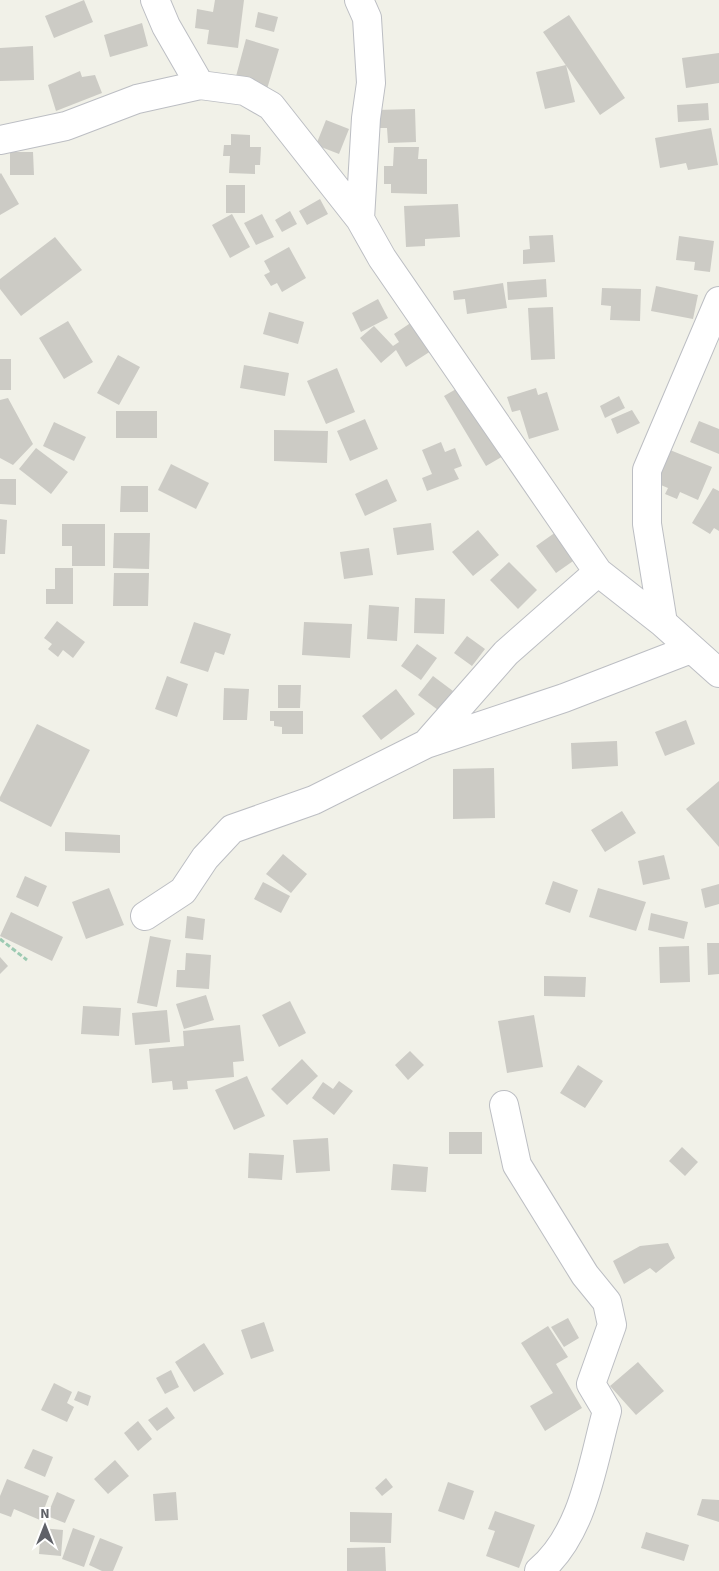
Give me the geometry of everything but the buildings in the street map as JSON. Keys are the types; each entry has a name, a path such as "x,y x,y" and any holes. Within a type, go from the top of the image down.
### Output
{"street":[{"path":"155,0 166,26 200,85"},
{"path":"359,0 366,18 371,83 366,118 360,219"},
{"path":"0,140 66,126 137,99 200,85 245,91 271,106 360,219 382,258 598,572 663,623 719,673"},
{"path":"663,623 647,524 647,470 719,301"},
{"path":"426,744 506,654 598,572"},
{"path":"145,916 183,891 205,858 232,829 314,800 426,744 564,698 692,648"},
{"path":"504,1105 517,1166 585,1275 607,1302 612,1325 591,1384 607,1411 576,1523 547,1565 539,1571"}],"path":[{"path":"0,939 27,960"}]}
